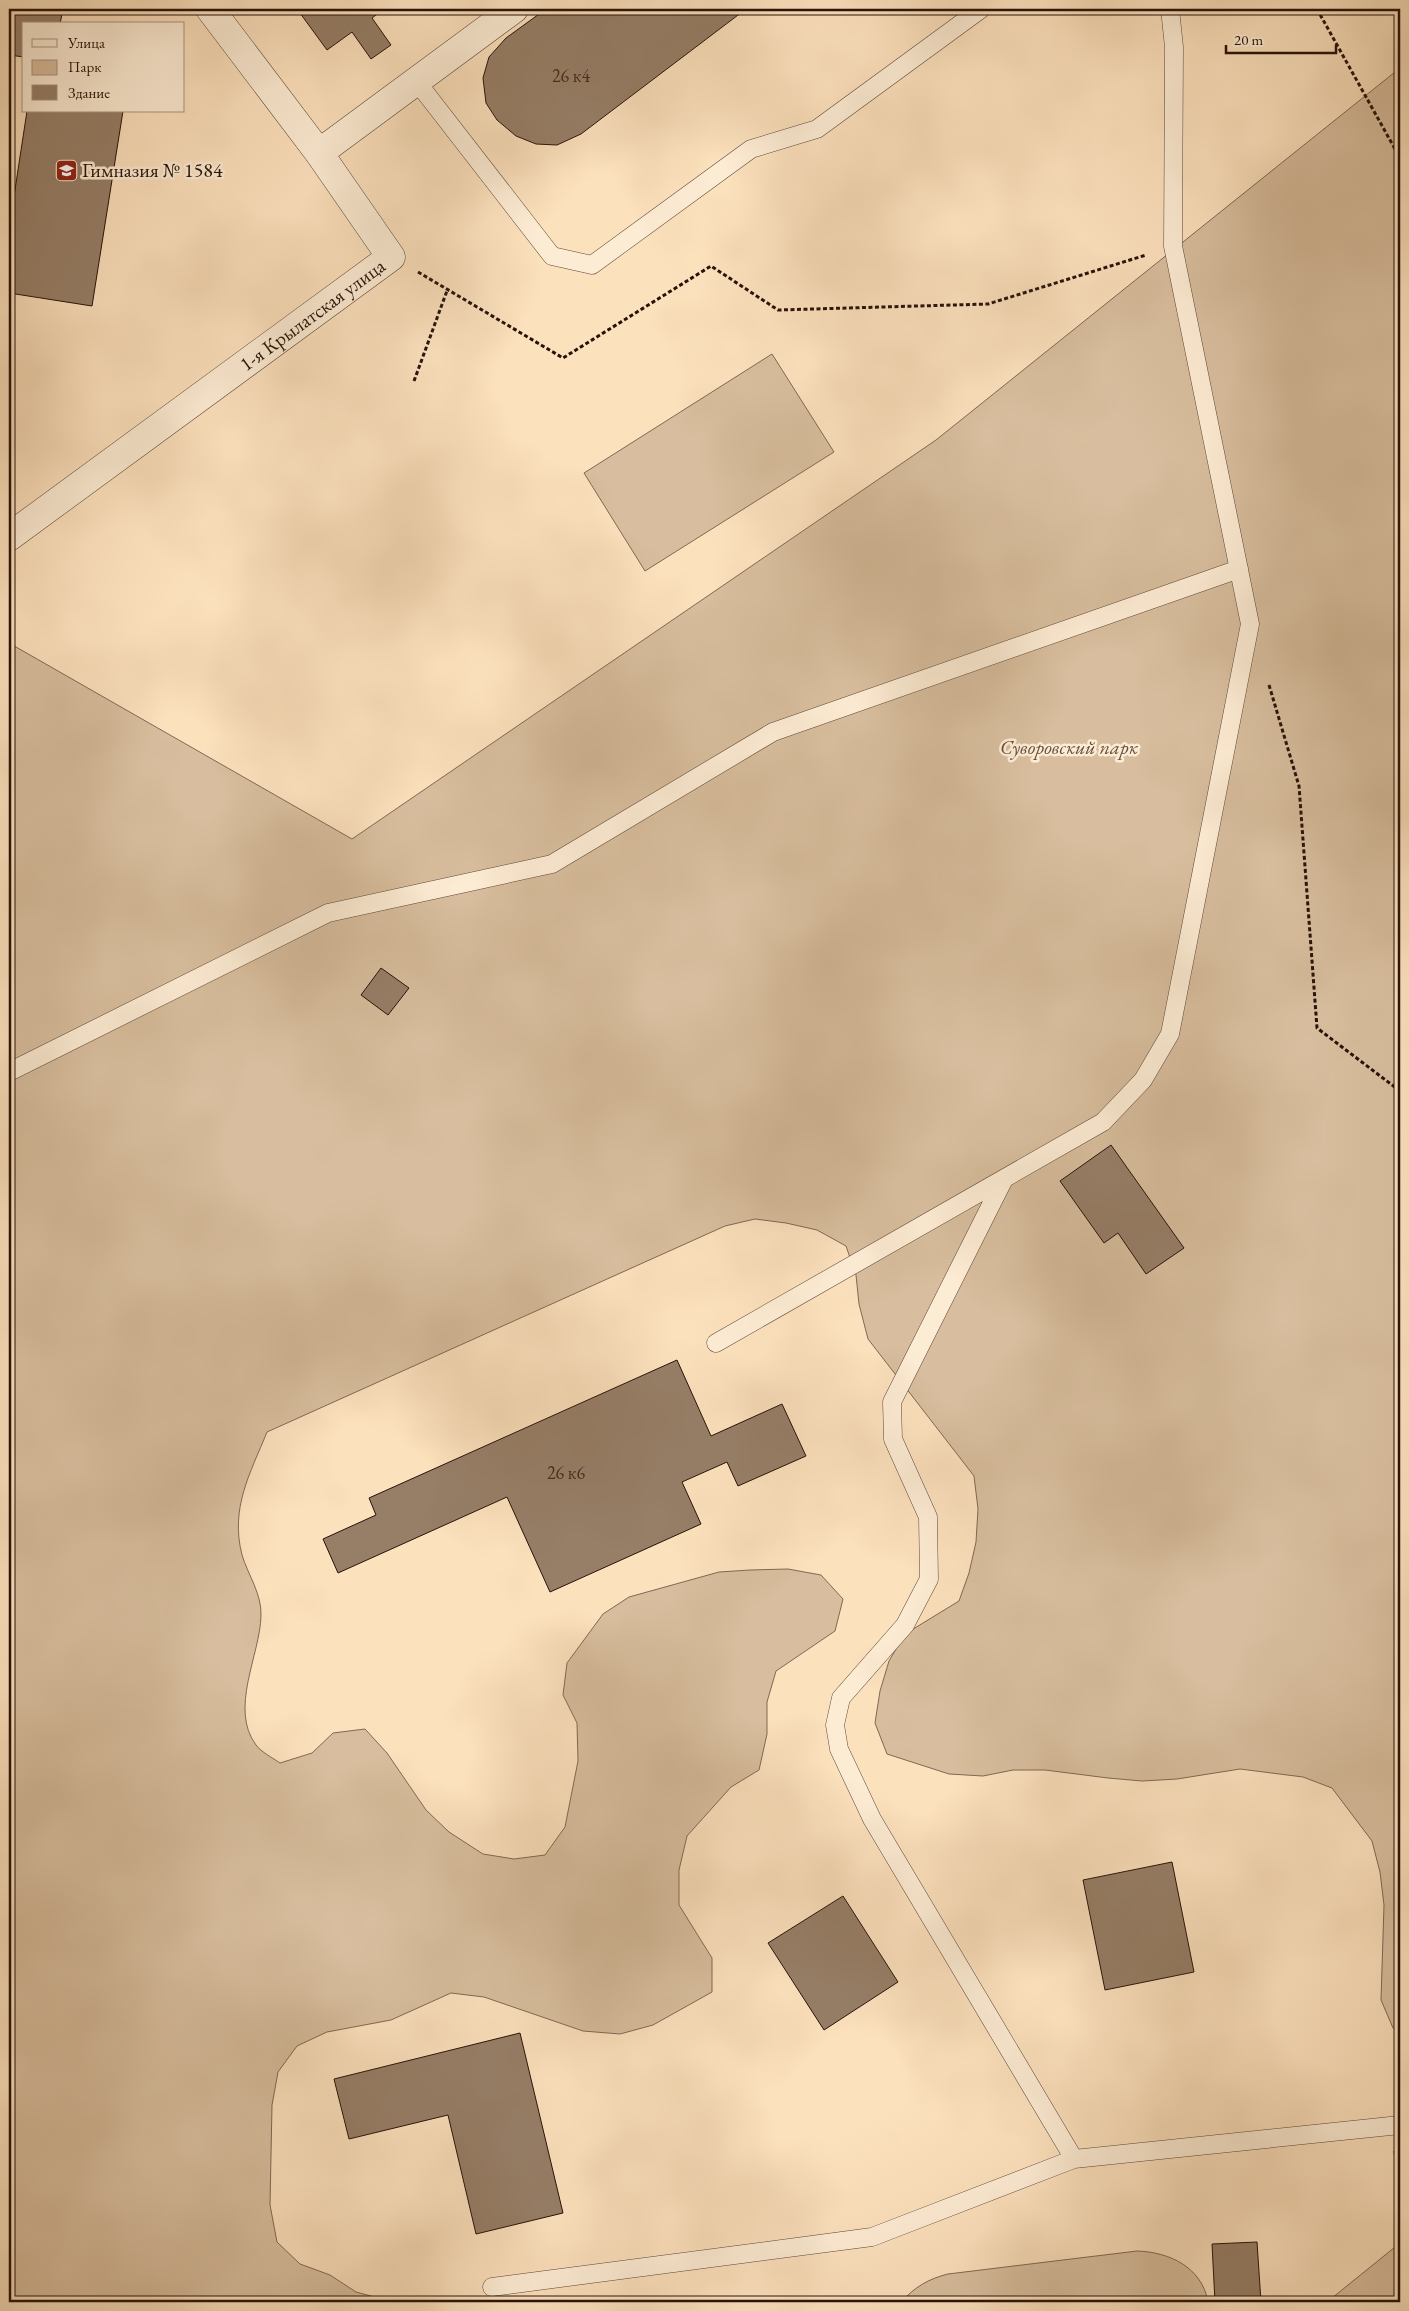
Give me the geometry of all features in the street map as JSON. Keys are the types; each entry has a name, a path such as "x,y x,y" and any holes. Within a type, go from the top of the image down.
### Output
{"street":[{"name":"1-я Крылатская улица","path":"9,537 391,258 319,153 210,9"},
{"path":"319,153 514,9"}],"lane":[{"path":"417,82 552,256 592,265 752,149 817,129 981,9"},
{"path":"716,1343 1103,1122 1142,1080 1170,1034 1250,624 1173,246 1174,47 1170,9"},
{"path":"9,1072 328,913 552,864 773,732 1239,569"},
{"path":"1004,1179 892,1402 893,1439 928,1517 929,1579 905,1625 841,1698 834,1725 838,1749 872,1819 1074,2160"},
{"path":"492,2287 872,2237 1074,2160 1400,2125"}],"path":[{"path":"1317,9 1400,158"},
{"path":"391,258 448,288 563,358 711,266 778,310 988,304 1173,246"},
{"path":"414,382 448,288"},
{"path":"1267,681 1300,786 1317,1028 1400,1091"}],"green space":[{"name":"Суворовский парк","path":"1400,68 1400,2033 1393,2028 1381,2000 1384,1905 1380,1872 1372,1841 1332,1788 1303,1777 1240,1769 1177,1779 1142,1781 1045,1770 1013,1770 983,1776 949,1774 887,1754 875,1723 880,1691 889,1661 905,1634 959,1601 969,1573 976,1542 978,1509 974,1476 868,1339 859,1304 856,1275 846,1246 817,1230 755,1219 725,1226 267,1432 248,1477 238,1522 242,1555 257,1592 261,1608 259,1631 245,1699 248,1731 258,1748 280,1763 312,1753 333,1733 365,1729 387,1753 426,1810 449,1832 483,1854 514,1859 545,1855 565,1827 578,1761 577,1723 563,1695 567,1663 603,1614 629,1597 719,1572 788,1569 821,1575 843,1599 835,1631 776,1671 767,1702 767,1734 759,1770 731,1787 687,1836 679,1870 679,1905 712,1958 712,1992 653,2025 620,2034 583,2031 484,1997 451,1993 391,2020 327,2032 297,2046 278,2072 272,2105 270,2205 277,2242 300,2264 330,2275 356,2292 393,2302 9,2302 9,643 352,839 936,440"},
{"path":"772,354 834,452 645,571 584,473"},
{"path":"1400,2243 1400,2302 1327,2302"},
{"path":"1137,2251 1161,2254 1182,2264 1199,2279 1205,2290 1208,2302 901,2302 922,2284 948,2274"}],"building":[{"path":"9,9 63,9 60,22 22,22 22,57 9,55"},
{"path":"297,9 384,9 372,18 391,45 371,59 352,32 327,50"},
{"path":"546,9 746,9 581,134 557,145 536,144 516,136 497,120 486,103 483,78 489,57 506,38"},
{"name":"Гимназия № 1584","path":"27,112 123,112 92,306 9,293 9,229"},
{"path":"381,968 409,988 388,1015 361,995"},
{"path":"1111,1145 1184,1248 1146,1274 1118,1233 1104,1243 1060,1181"},
{"path":"677,1360 711,1436 782,1404 806,1456 738,1486 727,1462 682,1482 701,1524 550,1592 507,1497 338,1573 323,1539 376,1515 369,1498"},
{"path":"1172,1862 1194,1972 1105,1990 1083,1880"},
{"path":"843,1896 898,1982 824,2030 768,1943"},
{"path":"520,2033 563,2213 476,2234 448,2115 349,2139 334,2079"},
{"path":"1400,2150 1400,2200 1399,2200 1394,2151"},
{"path":"1257,2242 1261,2302 1215,2302 1212,2244"}],"place":[{"name":"Гимназия № 1584","path":"66,170"}]}
